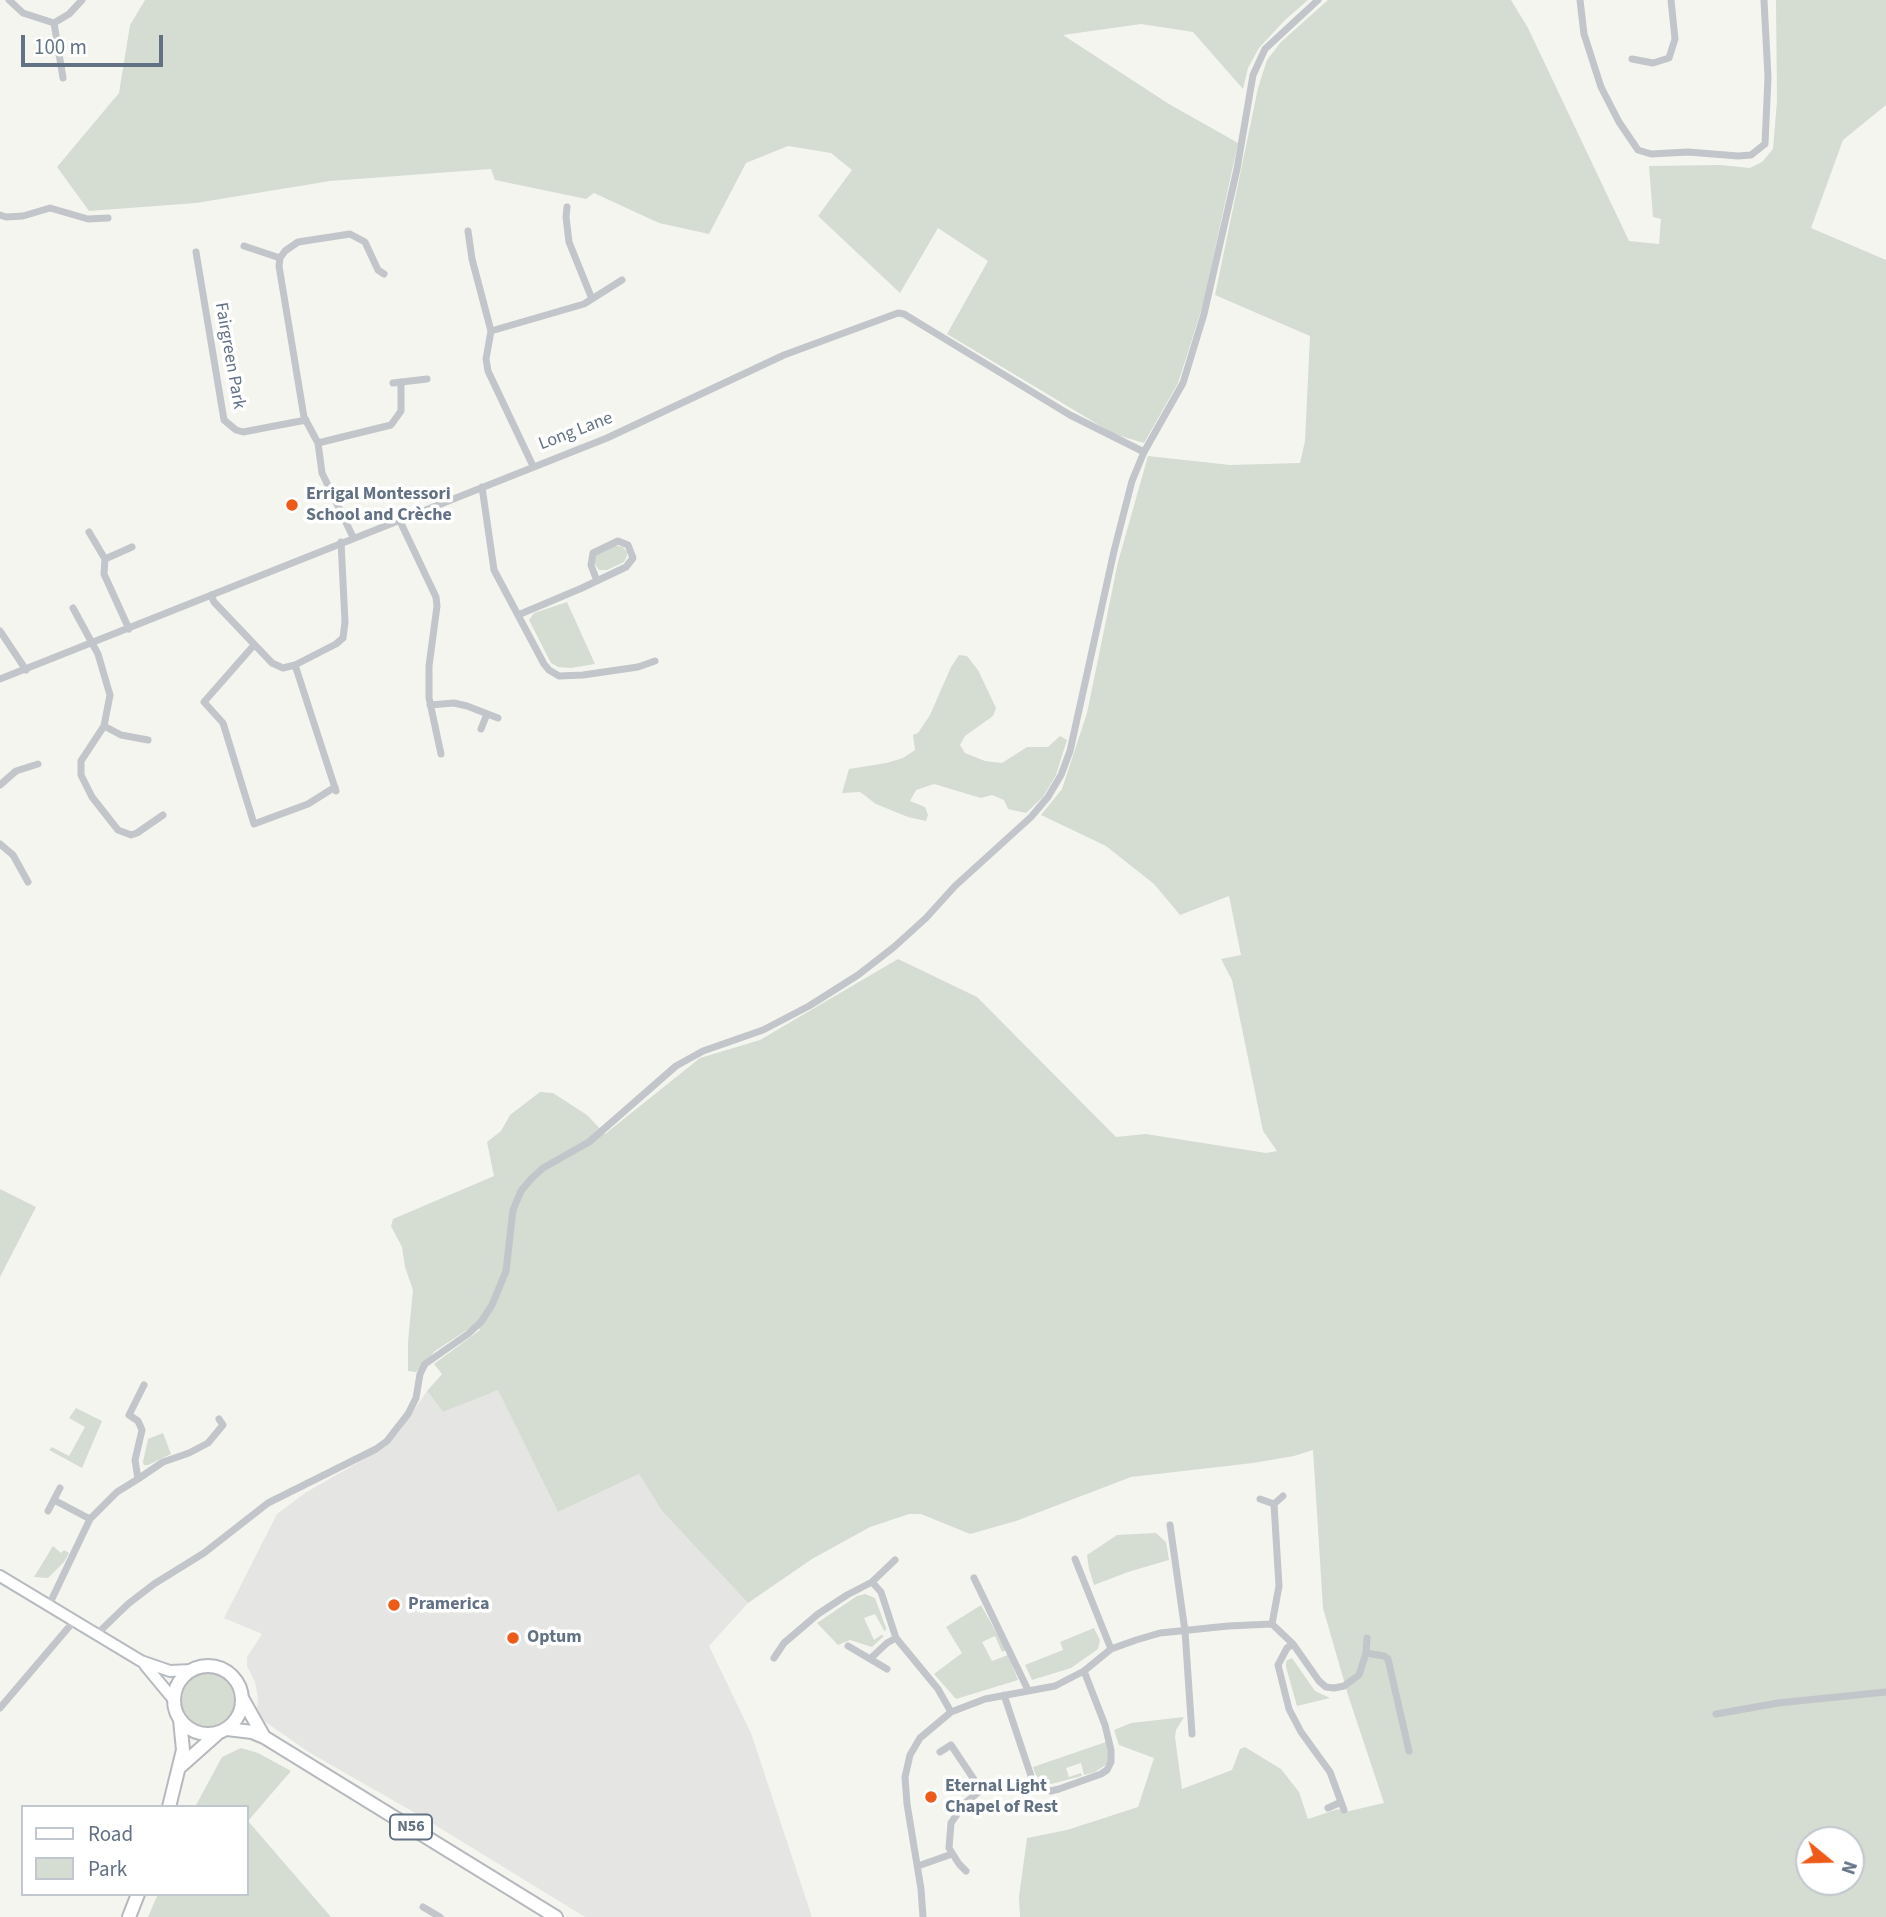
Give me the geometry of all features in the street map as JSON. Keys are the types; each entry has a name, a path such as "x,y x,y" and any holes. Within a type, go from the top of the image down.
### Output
{"main road":[{"path":"0,1576 141,1661 170,1671 206,1666 225,1671 237,1681 264,1737"},
{"path":"141,1661 174,1700 180,1720 183,1739 181,1766 170,1805"},
{"path":"174,1700 180,1681 192,1670"},
{"path":"181,1766 239,1715 242,1696"},
{"name":"N56","path":"180,1720 200,1733 223,1731 264,1737 556,1917"},
{"path":"129,1917 137,1896"}],"street":[{"path":"9,0 23,13 54,23 69,15 82,0"},
{"path":"97,1634 128,1604 154,1584 204,1553 268,1503 387,1441 412,1406 425,1364 468,1334 492,1306 506,1271 513,1210 531,1178 543,1168 589,1142 676,1066 703,1051 763,1030 809,1006 858,975 894,947 955,886 1039,809 1061,775 1070,751 1122,516 1144,452 1183,383 1198,337 1237,169 1248,100 1258,60 1275,38 1318,0"},
{"path":"1580,0 1584,34 1601,87 1619,122 1638,150 1651,154 1688,152 1738,156 1751,155 1765,144 1768,71 1764,0"},
{"path":"1632,59 1653,63 1669,58 1675,39 1671,0"},
{"path":"54,23 63,78"},
{"path":"567,207 569,242 592,299"},
{"path":"0,215 23,216 50,208 88,219 108,218"},
{"path":"468,231 472,259 491,331 486,359 488,370 533,466"},
{"path":"353,537 321,473 318,443 306,420 279,266 280,258 298,242 350,234 365,242 378,270 384,274"},
{"path":"244,246 280,258"},
{"name":"Fairgreen Park","path":"196,252 223,420 243,432 306,420"},
{"path":"491,331 584,304 622,280"},
{"name":"Long Lane","path":"0,679 639,424 784,355 898,313 904,314 1070,415 1144,452"},
{"path":"318,443 391,425 401,411 397,382 428,379"},
{"path":"482,487 492,564 544,664 559,676 612,671 655,662"},
{"path":"399,519 436,597 429,666 430,705 441,754"},
{"path":"89,532 105,559 104,574 129,629"},
{"path":"518,615 597,581 620,570 630,563 632,553 628,545 618,541 593,553 590,565 597,581"},
{"path":"211,595 214,602 276,666 287,668 295,665 336,645 343,638 345,622 341,542"},
{"path":"105,559 132,547"},
{"path":"73,608 93,643 110,689 110,703 104,726 81,761 81,775 92,797 110,822 123,833 131,835 144,830 163,815"},
{"path":"0,631 26,670"},
{"path":"254,645 201,701 223,723 254,824 308,804 335,790 295,665"},
{"path":"430,705 454,703 498,718"},
{"path":"481,729 487,714"},
{"path":"104,726 121,735 148,740"},
{"path":"0,785 16,772 38,764"},
{"path":"0,844 13,855 27,881"},
{"path":"138,1479 135,1460 142,1430 138,1421 129,1415 144,1385"},
{"path":"49,1605 90,1519 117,1492 163,1462 208,1443 223,1426 219,1419"},
{"path":"48,1511 60,1489"},
{"path":"1274,1504 1283,1496"},
{"path":"1260,1499 1274,1504"},
{"path":"54,1500 90,1519"},
{"path":"1272,1624 1279,1586 1274,1504"},
{"path":"1170,1524 1185,1631 1192,1734"},
{"path":"1075,1559 1111,1649"},
{"path":"774,1658 783,1643 818,1614 872,1582 895,1560"},
{"path":"974,1578 1028,1690"},
{"path":"872,1582 881,1592 895,1638 938,1689 951,1712"},
{"path":"0,1708 74,1621"},
{"path":"923,1917 918,1866 906,1804 906,1766 920,1738 951,1712 1004,1695 1055,1686 1084,1671 1111,1649 1160,1633 1272,1624 1293,1644 1319,1681 1326,1687 1334,1688 1344,1686 1359,1675 1366,1653 1367,1638"},
{"path":"871,1658 895,1638"},
{"path":"1293,1644 1287,1648 1278,1665 1289,1709 1301,1732 1330,1772 1342,1806 1328,1808"},
{"path":"848,1646 887,1669"},
{"path":"1366,1653 1388,1659 1409,1751"},
{"path":"1004,1695 1032,1779 1042,1789 1059,1789 1101,1774 1111,1762 1105,1725 1084,1671"},
{"path":"1716,1714 1778,1703 1886,1692"},
{"path":"940,1752 951,1745 981,1790 964,1804 951,1824 949,1838 952,1854 966,1871"},
{"path":"918,1866 952,1854"},
{"path":"423,1907 440,1917"}],"shaded area":[{"path":"498,1389 558,1512 639,1474 662,1511 748,1603 709,1646 751,1733 812,1917 585,1917 417,1814 310,1753 264,1721 257,1708 255,1682 247,1666 247,1657 262,1634 224,1618 277,1514 305,1493 385,1447 399,1432 427,1391 443,1412"}],"green space":[{"path":"145,0 1308,0 1259,48 1248,68 1243,89 1193,32 1141,24 1063,35 1169,104 1238,143 1203,304 1189,349 1178,383 1144,443 1114,434 947,334 988,261 938,228 900,293 818,216 852,170 831,153 788,146 746,163 709,234 659,223 594,193 586,199 495,180 491,169 330,181 196,203 89,211 57,167 119,93 130,25"},
{"path":"1328,0 1511,0 1528,28 1629,241 1659,244 1661,219 1653,217 1649,166 1720,165 1750,168 1762,162 1773,149 1777,101 1776,0 1886,0 1886,105 1843,140 1811,228 1886,260 1886,1917 1020,1917 1019,1897 1027,1838 1067,1830 1138,1807 1154,1758 1119,1745 1114,1730 1131,1723 1184,1717 1175,1737 1182,1789 1232,1770 1240,1749 1245,1747 1281,1769 1299,1792 1308,1819 1338,1809 1345,1812 1384,1803 1348,1695 1323,1608 1313,1450 1253,1463 1131,1477 1016,1521 970,1534 921,1514 909,1514 870,1527 812,1559 748,1603 662,1511 639,1474 558,1512 498,1390 443,1412 427,1391 442,1374 434,1364 480,1330 476,1324 435,1351 416,1372 408,1371 413,1290 402,1247 391,1226 393,1219 494,1176 487,1142 501,1131 510,1115 540,1092 553,1093 587,1115 605,1134 700,1058 760,1040 898,959 977,997 1116,1137 1146,1134 1266,1153 1277,1151 1263,1131 1232,980 1221,959 1241,955 1229,896 1180,915 1154,884 1106,846 1041,815 1062,789 1087,713 1118,562 1148,456 1230,465 1300,463 1305,441 1310,336 1215,295 1258,88 1267,60 1281,42"},
{"path":"614,545 623,547 627,552 624,562 607,570 599,570 594,563 596,554"},
{"path":"567,602 595,664 571,668 558,667 551,663 529,620 534,613"},
{"path":"959,655 967,656 978,670 996,708 993,716 965,736 960,745 965,753 985,761 1002,763 1027,747 1048,747 1060,736 1067,740 1056,775 1043,797 1026,813 1008,809 1004,800 992,795 981,798 934,784 916,790 910,801 925,807 928,815 926,821 876,804 860,792 842,793 849,769 886,763 903,758 915,750 913,735 918,733 930,715"},
{"path":"0,1189 36,1207 0,1277"},
{"path":"76,1408 102,1421 82,1468 49,1450 52,1447 69,1456 85,1427 69,1418"},
{"path":"163,1433 171,1454 144,1465 148,1439"},
{"path":"1156,1533 1166,1542 1169,1560 1094,1585 1087,1555 1117,1535"},
{"path":"53,1546 61,1553 64,1550 69,1553 64,1562 48,1578 34,1577"},
{"path":"865,1594 875,1598 885,1632 875,1614 864,1618 874,1640 884,1636 872,1647 850,1640 838,1645 817,1623 857,1596"},
{"path":"981,1605 1006,1650 1002,1652 995,1636 982,1642 992,1661 1008,1655 1018,1680 956,1699 934,1674 962,1653 946,1627"},
{"path":"1094,1628 1100,1640 1098,1649 1071,1668 1032,1680 1025,1665 1063,1650 1060,1642"},
{"path":"1292,1658 1315,1691 1330,1698 1297,1706 1286,1667 1286,1661"},
{"path":"202,1673 214,1673 228,1681 236,1695 234,1712 228,1721 214,1729 202,1729 185,1717 180,1707 180,1695 192,1678"},
{"path":"1106,1742 1109,1758 1107,1764 1095,1772 1084,1775 1081,1763 1066,1768 1069,1777 1081,1773 1082,1776 1051,1784 1039,1779 1035,1773 1033,1767"},
{"path":"241,1748 258,1753 291,1771 248,1821 248,1805 196,1805 222,1757"},
{"path":"248,1821 331,1917 148,1917 157,1896 248,1896"}],"place":[{"name":"Errigal Montessori School and Crèche","path":"292,505"},
{"name":"Pramerica","path":"394,1605"},
{"name":"Optum","path":"513,1638"},
{"name":"Eternal Light Chapel of Rest","path":"931,1797"}]}
